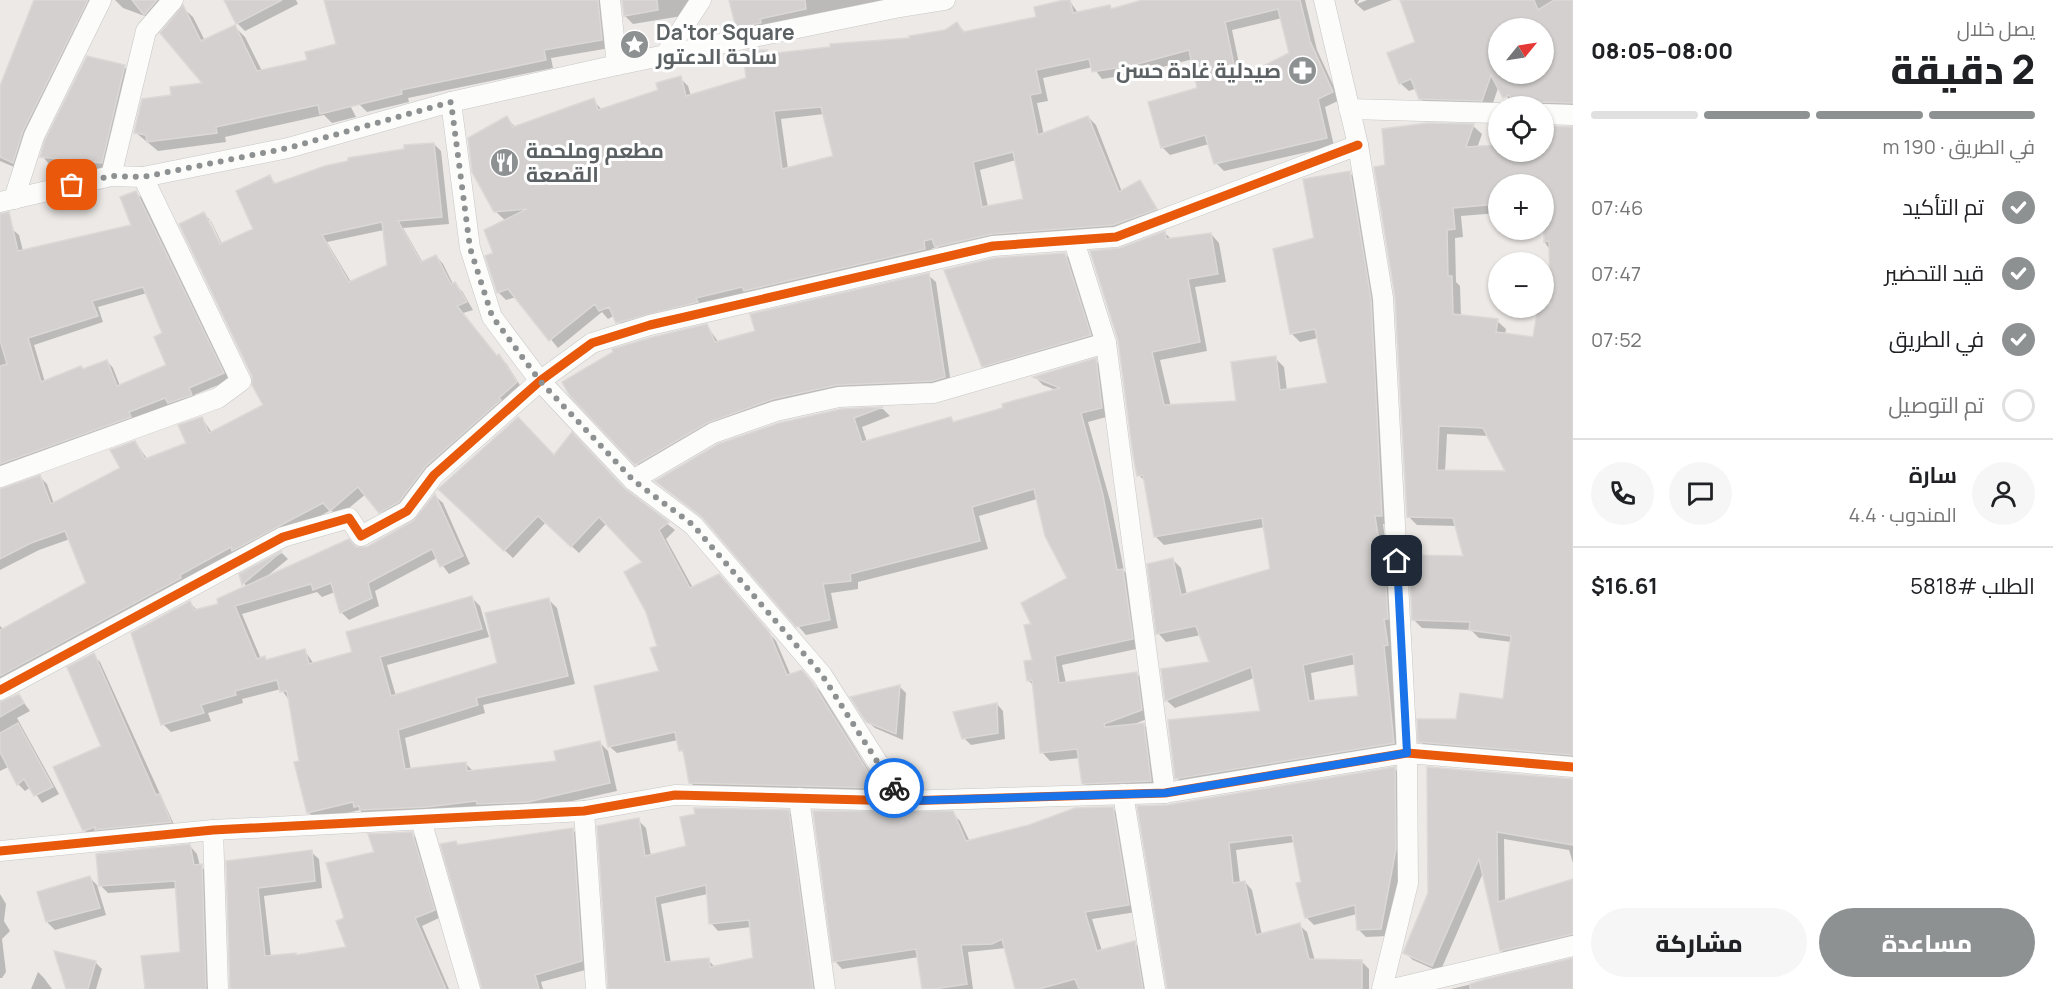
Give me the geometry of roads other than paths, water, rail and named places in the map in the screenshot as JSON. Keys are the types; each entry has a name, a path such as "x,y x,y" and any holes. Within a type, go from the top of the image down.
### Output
{"street":[{"path":"7,200 34,136 101,0"},
{"path":"111,176 146,31 173,0"},
{"path":"610,0 617,65"},
{"path":"664,55 701,0"},
{"path":"7,200 111,176 143,177 288,148 451,102 664,55 945,0"},
{"path":"1324,0 1358,145 1383,298 1407,753 1408,883 1382,989"},
{"path":"451,102 470,248 492,316 540,381 633,480 693,525 822,675 902,801"},
{"path":"1349,109 1488,113"},
{"path":"1554,114 1573,115"},
{"path":"0,690 283,537 349,518 361,536 407,511 434,475 540,381 592,343 650,325 993,246 1116,237 1358,145"},
{"path":"0,477 218,398 241,381 143,177"},
{"path":"1074,241 1106,344 1165,793"},
{"path":"633,480 713,433 776,411 839,397 934,393 1106,344"},
{"path":"0,851 213,830 584,811 675,795 902,801 1165,793 1407,753 1573,766"},
{"path":"1123,794 1155,989"},
{"path":"799,798 825,989"},
{"path":"584,811 596,989"},
{"path":"421,820 470,989"},
{"path":"213,830 218,989"},
{"path":"1393,989 1573,946"}],"place":[{"name":"Da'tor Square ساحة الدعتور","path":"635,44"},
{"name":"صيدلية غادة حسن","path":"1302,70"},
{"name":"مطعم وملحمة القصعة","path":"505,162"}]}
